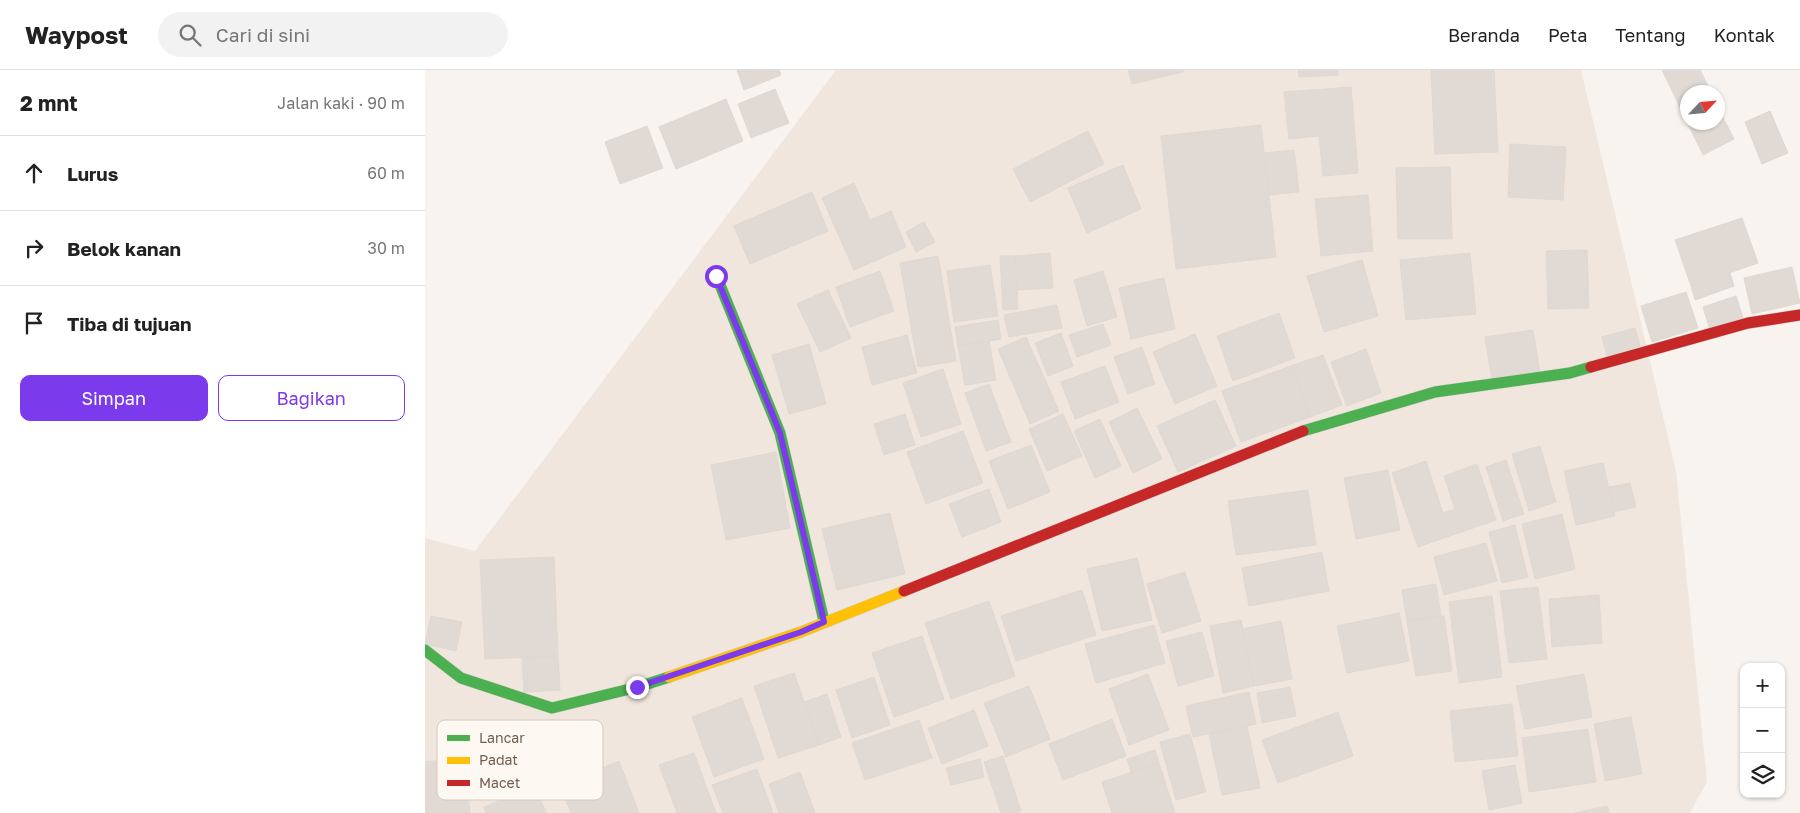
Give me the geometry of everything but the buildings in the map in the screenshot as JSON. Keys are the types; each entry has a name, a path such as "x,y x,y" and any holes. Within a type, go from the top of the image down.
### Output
{"street":[{"path":"716,276 780,433 824,622"},
{"path":"425,650 461,678 552,708 637,687 801,632 1314,427 1435,392 1570,373 1748,323 1800,316"}],"shaded area":[{"path":"836,70 1581,70 1676,471 1707,782 1690,813 425,813 425,538 475,551"}],"traffic: fast":[{"path":"716,275 780,433 824,621"},
{"path":"1303,431 1435,392 1570,373 1591,367"},
{"path":"425,650 461,678 552,708 638,687 669,677"}],"traffic: slow":[{"path":"669,677 801,632 904,591"}],"traffic: jam":[{"path":"1591,367 1748,323 1800,315"},
{"path":"904,591 1303,431"}],"route":[{"path":"637,687 801,632 824,622 780,433 716,276"}]}
